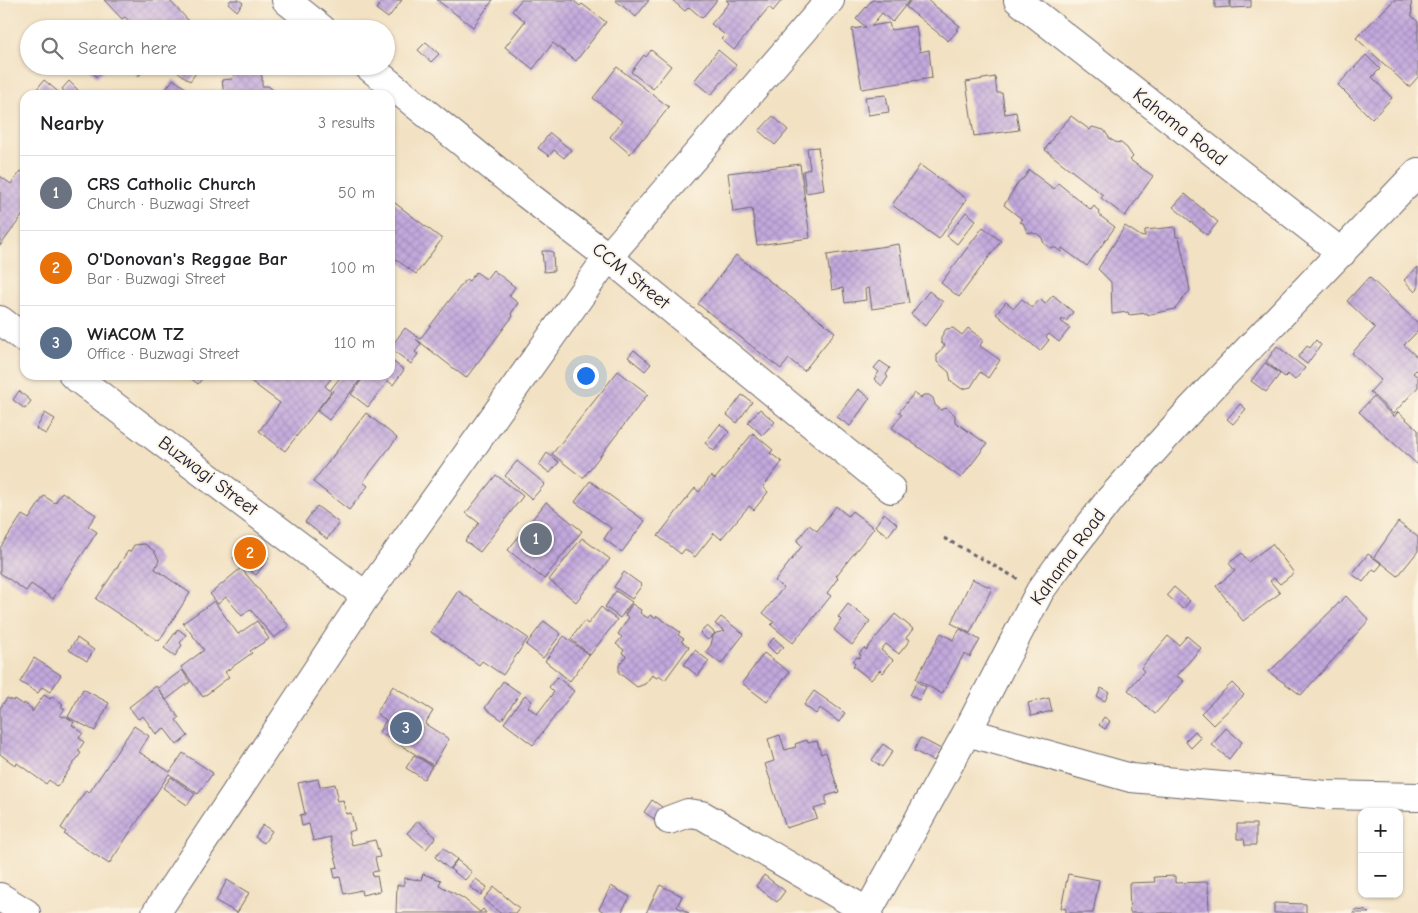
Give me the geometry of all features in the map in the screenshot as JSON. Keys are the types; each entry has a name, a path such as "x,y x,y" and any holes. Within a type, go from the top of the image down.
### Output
{"street":[{"path":"286,0 311,20"},
{"path":"156,913 366,596 608,257 830,0"},
{"name":"Kahama Road","path":"1018,0 1342,253"},
{"name":"CCM Street","path":"379,75 526,194 608,257 891,489"},
{"name":"Kahama Road","path":"867,913 967,732 1040,591 1110,499 1190,410 1418,172"},
{"path":"0,320 20,335"},
{"name":"Buzwagi Street","path":"80,380 366,596"},
{"path":"967,732 1131,778 1327,795 1418,797"},
{"path":"669,820 688,813 702,814 867,913"},
{"path":"0,897 26,913"}],"path":[{"path":"944,538 1040,591"}],"building":[{"path":"104,0 169,0 188,20 128,20 125,17 122,19"},
{"path":"231,0 239,0 243,3 237,11 228,3"},
{"path":"383,0 402,0 388,18 376,9"},
{"path":"437,0 493,0 473,27"},
{"path":"521,0 573,0 580,6 582,4 606,22 576,61 553,43 533,69 505,47 525,21 512,11"},
{"path":"615,0 649,0 636,17"},
{"path":"672,0 717,0 702,18 689,7 685,11"},
{"path":"726,0 782,0 773,11 769,7 734,50 721,39 725,35 711,24 729,3"},
{"path":"872,0 910,0 892,22 882,13 871,26 889,23 891,30 916,26 920,52 929,50 932,78 862,89 852,29 866,27 856,19"},
{"path":"911,0 927,0 960,26 956,30 958,30 948,41 906,7"},
{"path":"1215,0 1230,0 1230,7 1215,8"},
{"path":"1231,0 1251,0 1251,7 1231,8"},
{"path":"1394,0 1411,0 1412,16 1418,22 1418,77 1409,87 1356,38"},
{"path":"426,42 439,54 431,62 418,50"},
{"path":"651,50 671,66 653,89 631,72 644,55 646,57"},
{"path":"718,50 736,65 711,95 694,81"},
{"path":"1366,55 1380,69 1372,77 1392,98 1372,119 1338,85"},
{"path":"617,67 669,107 630,154 610,137 622,121 593,98"},
{"path":"182,75 194,75 190,81"},
{"path":"234,75 261,75 262,86 268,86 273,90 223,90 222,80 232,79"},
{"path":"995,77 997,93 1002,93 1005,114 1016,112 1019,130 974,136 966,82"},
{"path":"173,79 188,90 165,90"},
{"path":"44,80 56,90 36,90"},
{"path":"69,81 78,90 63,90"},
{"path":"886,95 889,112 868,115 865,97"},
{"path":"773,116 788,130 775,145 759,131"},
{"path":"1071,116 1090,130 1092,127 1104,130 1110,139 1121,143 1127,148 1133,157 1130,160 1153,176 1125,216 1101,198 1103,195 1045,150 1055,134"},
{"path":"550,133 571,150 564,158 554,150 549,156 538,148"},
{"path":"818,147 824,190 806,193 803,171 810,169 807,148"},
{"path":"800,164 810,238 757,245 752,209 733,212 728,173"},
{"path":"920,165 967,199 939,239 892,205"},
{"path":"1029,170 1054,189 1058,183 1091,210 1094,206 1100,213 1099,215 1115,227 1087,266 1062,248 1061,252 1044,244 1038,234 1027,232 1023,223 1020,222 1022,219 1004,205 1019,181 1024,178"},
{"path":"20,172 20,219 0,246 0,176 11,184"},
{"path":"1185,194 1218,222 1207,235 1173,207"},
{"path":"395,203 442,239 416,274 395,259"},
{"path":"966,212 976,220 957,244 947,236"},
{"path":"1125,226 1142,237 1145,236 1145,230 1175,227 1176,237 1179,237 1190,290 1175,309 1147,315 1147,313 1129,315 1128,312 1112,314 1111,282 1098,269"},
{"path":"983,227 1001,241 959,297 941,283"},
{"path":"899,244 909,303 872,309 869,288 865,289 866,300 845,303 843,288 832,290 827,255"},
{"path":"542,251 551,251 553,253 554,271 544,272"},
{"path":"736,255 835,332 804,371 789,359 781,369 698,304"},
{"path":"1418,267 1418,289 1415,292 1404,280"},
{"path":"493,270 515,287 509,296 518,303 511,314 513,316 466,378 416,339 421,344 415,352 418,354 411,364 395,352 395,341 405,328 420,339 466,279 469,281 476,272 486,279"},
{"path":"1369,277 1418,323 1418,331 1404,345 1418,358 1418,368 1413,373 1418,377 1418,387 1393,414 1370,392 1381,380 1352,353 1375,328 1347,301"},
{"path":"929,291 943,302 925,326 911,314"},
{"path":"1053,295 1073,312 1066,321 1062,319 1061,321 1070,328 1059,342 1049,334 1046,337 1049,340 1040,351 996,314 1006,302 1014,308 1022,299 1032,308 1040,299 1045,304"},
{"path":"953,328 962,335 968,328 983,340 980,346 1000,360 988,378 980,372 971,387 962,389 951,381 949,372 937,362 937,355 945,345 941,343 941,337 946,329"},
{"path":"1316,340 1321,345 1307,364 1298,357 1307,346 1310,348"},
{"path":"1277,346 1305,368 1295,380 1288,374 1285,377 1266,362"},
{"path":"634,350 651,364 645,371 628,357"},
{"path":"880,361 890,368 886,375 888,377 882,386 874,379 879,372 874,368"},
{"path":"395,363 404,370 393,385 388,381 368,407 351,394 361,380 395,380"},
{"path":"1265,363 1280,374 1266,392 1251,381"},
{"path":"618,371 648,394 583,478 552,454"},
{"path":"193,380 201,380 198,384"},
{"path":"249,380 330,380 325,386 331,392 285,451 259,431 280,403"},
{"path":"338,380 360,380 329,420 317,411 333,391 331,389"},
{"path":"858,389 870,398 850,426 837,417"},
{"path":"19,391 31,401 25,409 13,400"},
{"path":"914,393 921,398 923,395 929,395 933,398 935,405 941,410 946,408 955,415 955,422 987,444 961,478 892,428 902,414 899,412"},
{"path":"742,395 752,402 737,423 727,415"},
{"path":"1373,397 1394,417 1398,412 1418,430 1418,465 1359,412"},
{"path":"1240,404 1246,409 1233,424 1227,419"},
{"path":"760,409 775,422 762,435 748,422"},
{"path":"45,413 55,419 46,434 36,429"},
{"path":"366,413 397,438 363,482 368,486 349,510 313,482"},
{"path":"720,424 729,432 714,451 705,443"},
{"path":"753,433 773,450 770,453 782,462 763,487 768,492 754,510 749,506 721,539 714,533 695,557 685,549 681,554 658,536 695,488 699,492 711,476 715,479"},
{"path":"547,453 559,462 550,473 539,465"},
{"path":"517,461 545,484 532,499 505,476"},
{"path":"496,475 523,496 480,552 465,541 479,523 466,513"},
{"path":"590,481 645,521 622,552 604,539 611,528 575,502"},
{"path":"62,492 96,515 88,526 97,532 53,599 31,584 26,591 0,573 0,548 22,515 29,519 44,496 55,503"},
{"path":"546,502 582,531 544,579 508,550"},
{"path":"317,506 339,523 327,539 305,522"},
{"path":"836,506 848,516 852,511 874,528 836,576 838,578 827,593 831,596 793,643 771,625 774,622 763,613 783,588 775,581 802,546 797,541 809,525 817,531"},
{"path":"884,513 897,524 888,536 875,526"},
{"path":"1398,522 1418,537 1418,551 1398,576 1374,557"},
{"path":"582,538 610,559 576,602 549,580"},
{"path":"247,541 269,558 256,575 233,558"},
{"path":"145,544 154,551 159,560 155,569 190,593 159,641 96,599 128,551 130,552 134,545"},
{"path":"1272,544 1294,573 1280,584 1274,578 1270,581 1280,593 1243,621 1216,586 1235,571 1229,563 1242,553 1248,562"},
{"path":"1368,554 1382,564 1376,571 1373,569 1363,582 1352,574"},
{"path":"241,568 289,626 274,638 250,609 242,616 226,597 218,604 210,594"},
{"path":"624,572 642,585 632,599 614,587"},
{"path":"972,579 992,588 970,633 951,623"},
{"path":"1174,587 1190,601 1183,609 1167,595"},
{"path":"458,591 528,638 503,675 482,661 479,665 431,632"},
{"path":"616,591 632,602 620,618 605,607"},
{"path":"1346,596 1369,620 1301,695 1269,672"},
{"path":"214,601 238,634 257,621 269,639 250,651 252,653 225,672 229,677 203,697 181,667 204,650 183,623"},
{"path":"632,604 641,610 640,613 648,618 650,615 655,618 657,616 680,632 678,635 684,639 681,641 689,647 665,680 659,675 657,678 652,675 645,684 637,687 619,673 619,665 626,656 622,653 624,650 616,644 622,637 618,634 629,617 625,615"},
{"path":"848,604 870,621 852,645 834,630 841,620 838,617"},
{"path":"601,607 617,620 590,655 571,639 584,621 588,624"},
{"path":"895,614 913,629 906,638 910,640 899,654 886,644 881,650 893,660 883,673 880,670 871,680 853,666 855,663 853,661 857,657 859,658 861,655 859,654 864,648 866,650"},
{"path":"721,617 744,634 721,664 706,652 711,645 713,636 716,633 725,631 715,624"},
{"path":"544,621 561,634 543,658 526,645"},
{"path":"707,626 715,633 708,640 700,633"},
{"path":"178,629 186,635 180,643 182,645 175,656 164,648"},
{"path":"960,629 980,640 970,657 964,654 942,694 916,679 941,633 953,640"},
{"path":"564,636 589,655 570,681 545,661"},
{"path":"1168,636 1179,645 1187,636 1201,648 1177,676 1184,681 1155,714 1128,690 1144,671 1141,668"},
{"path":"77,638 94,650 87,661 69,650"},
{"path":"774,638 784,647 776,654 767,645"},
{"path":"695,650 709,661 698,676 684,665"},
{"path":"764,653 789,672 767,702 742,683"},
{"path":"34,658 61,675 50,692 42,687 38,693 20,682"},
{"path":"182,670 190,682 166,700 158,688"},
{"path":"557,677 574,691 533,745 504,723 525,695 532,701 528,707 537,714 554,692 549,687"},
{"path":"503,681 520,693 502,720 485,708"},
{"path":"917,682 926,687 919,700 910,695"},
{"path":"1232,683 1244,695 1213,725 1201,713"},
{"path":"156,686 179,718 176,720 188,736 177,745 164,728 156,734 143,716 138,719 129,707"},
{"path":"393,686 433,711 425,724 449,739 433,765 379,732 386,720 376,713"},
{"path":"1101,688 1109,692 1105,701 1097,697"},
{"path":"83,689 109,703 95,731 68,717"},
{"path":"814,691 845,713 839,722 820,708 816,714 804,705"},
{"path":"44,695 50,699 52,696 63,704 61,707 65,709 60,715 74,722 72,725 83,733 79,738 84,742 78,751 81,753 57,787 49,780 46,784 17,763 16,766 0,754 0,708 7,698 13,701 14,699 23,705 24,703 32,709 32,712"},
{"path":"1049,698 1052,711 1031,716 1028,703"},
{"path":"1104,717 1110,721 1105,729 1099,725"},
{"path":"134,726 149,736 139,752 170,772 183,753 213,773 198,794 169,774 109,864 64,834 66,832 61,828 86,790 89,793"},
{"path":"1226,728 1242,742 1229,759 1212,745"},
{"path":"1195,731 1201,738 1191,748 1185,741"},
{"path":"780,735 785,750 796,747 795,744 807,740 808,743 817,741 821,754 826,752 839,792 826,796 826,805 814,809 817,818 786,828 765,764 774,761 768,739"},
{"path":"920,738 941,749 934,761 914,751"},
{"path":"883,744 893,751 882,767 872,760"},
{"path":"414,755 432,766 424,779 406,768"},
{"path":"171,777 195,794 187,805 163,788"},
{"path":"318,779 320,787 335,784 337,801 343,800 346,814 351,813 355,830 348,832 352,845 375,840 380,857 375,858 378,871 372,872 373,877 377,876 380,891 362,895 361,890 344,894 340,877 335,878 333,868 338,867 330,837 313,841 309,824 302,826 300,815 305,814 298,783"},
{"path":"652,800 662,807 654,819 644,812"},
{"path":"418,821 436,837 426,849 407,833"},
{"path":"1237,824 1256,824 1256,845 1245,845 1244,839 1237,839"},
{"path":"263,825 272,831 264,843 255,837"},
{"path":"443,848 457,859 449,869 435,857"},
{"path":"457,860 472,872 465,880 450,869"},
{"path":"423,874 441,880 439,885 463,898 480,912 483,909 486,913 396,913 397,885 404,885 404,878 421,880"},
{"path":"1068,874 1099,880 1093,913 1066,913 1066,909 1061,908"},
{"path":"764,875 785,891 777,902 756,886"},
{"path":"1175,876 1175,883 1208,882 1209,913 1130,913 1129,883 1155,882 1154,877"},
{"path":"476,879 487,887 481,895 470,887"},
{"path":"227,880 249,893 237,913 216,901"},
{"path":"660,885 682,896 677,907 689,913 646,913"},
{"path":"611,886 630,897 621,913 606,913 599,909"},
{"path":"494,887 519,908 515,913 500,913 484,899"},
{"path":"1274,903 1306,904 1306,913 1274,913"},
{"path":"1356,910 1367,911 1369,913 1353,913"}],"place":[{"name":"CRS Catholic Church","path":"536,539"},
{"name":"O'Donovan's Reggae Bar","path":"250,553"},
{"name":"WiACOM TZ","path":"406,728"}]}
